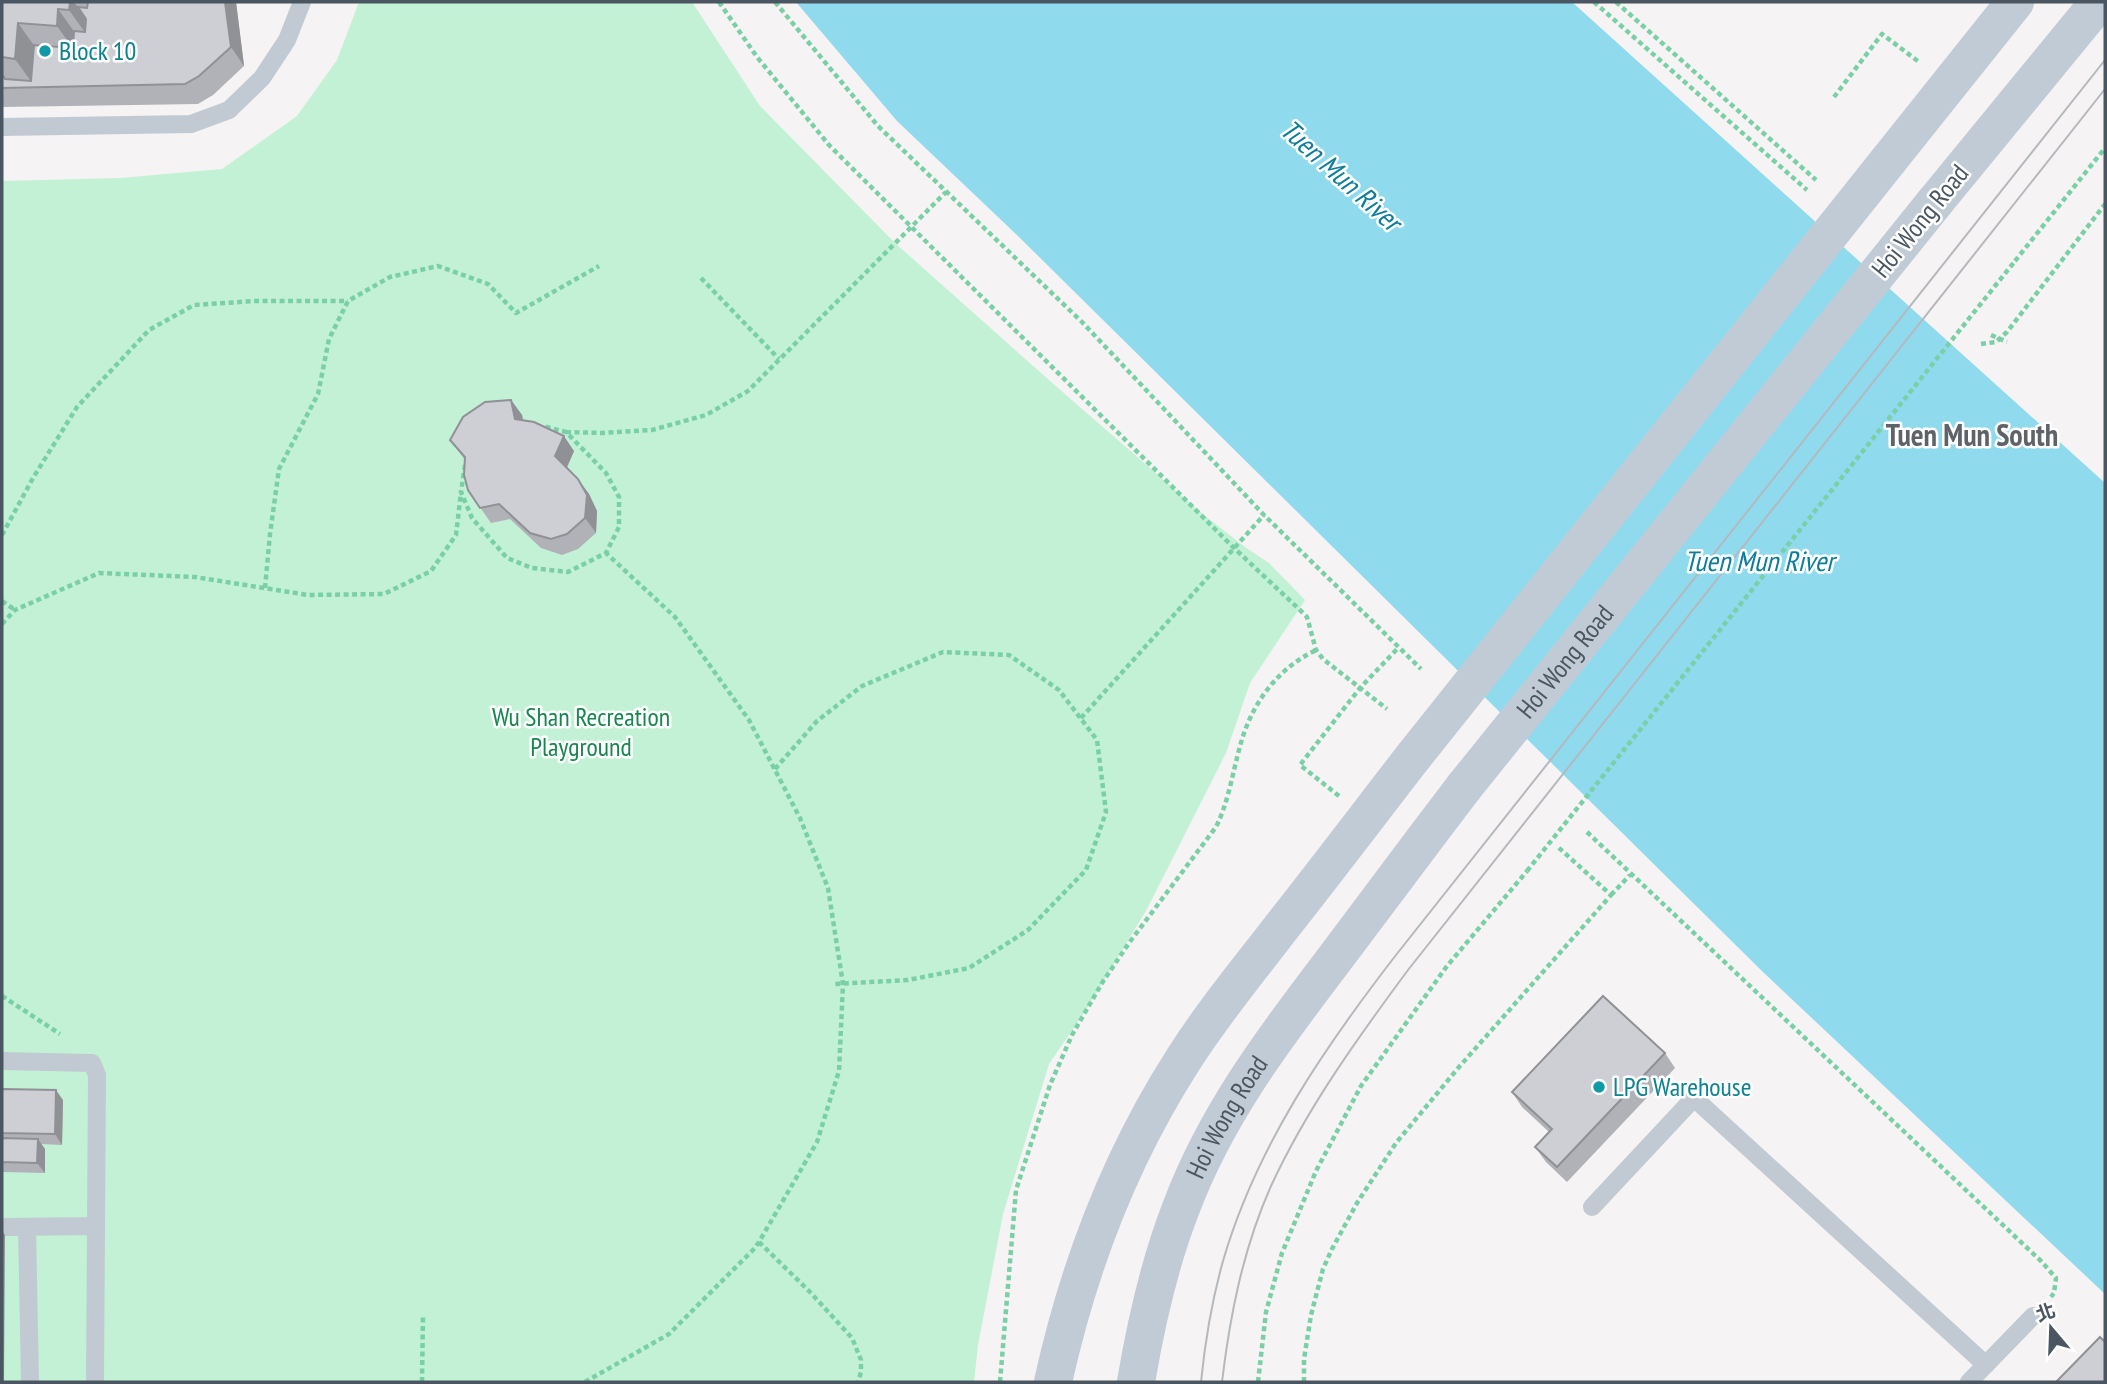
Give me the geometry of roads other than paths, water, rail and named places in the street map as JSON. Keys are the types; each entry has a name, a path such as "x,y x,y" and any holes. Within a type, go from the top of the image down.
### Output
{"main road":[{"path":"1053,1382 1075,1295 1099,1225 1123,1170 1182,1062 1216,1011 1413,757 2015,2"},
{"name":"Hoi Wong Road","path":"1136,1382 1161,1266 1181,1208 1206,1151 1235,1097 1269,1046 1464,787 2099,2"}],"lane":[{"path":"2,127 191,124 229,110 262,78 287,40 302,2"},
{"path":"2,1060 92,1063 97,1075 95,1382"},
{"path":"1592,1207 1694,1098 1986,1365"},
{"path":"2,1227 96,1226"},
{"path":"27,1227 30,1382"},
{"path":"1969,1382 2034,1316"}],"water":[{"name":"Tuen Mun River","path":"796,2 1572,2 2105,483 2105,1294 1764,973 1019,237 897,121"}],"tram line":[{"path":"1201,1382 1215,1291 1237,1219 1273,1139 1343,1026 1396,955 2105,60"},
{"path":"1222,1382 1239,1282 1261,1210 1300,1129 1352,1048 1408,970 2105,89"}],"place":[{"name":"Block 10","path":"45,51"},
{"name":"LPG Warehouse","path":"1599,1087"}],"district":[{"name":"Tuen Mun South","path":"1972,436"}],"park label":[{"name":"Wu Shan Recreation Playground","path":"581,732"}]}
